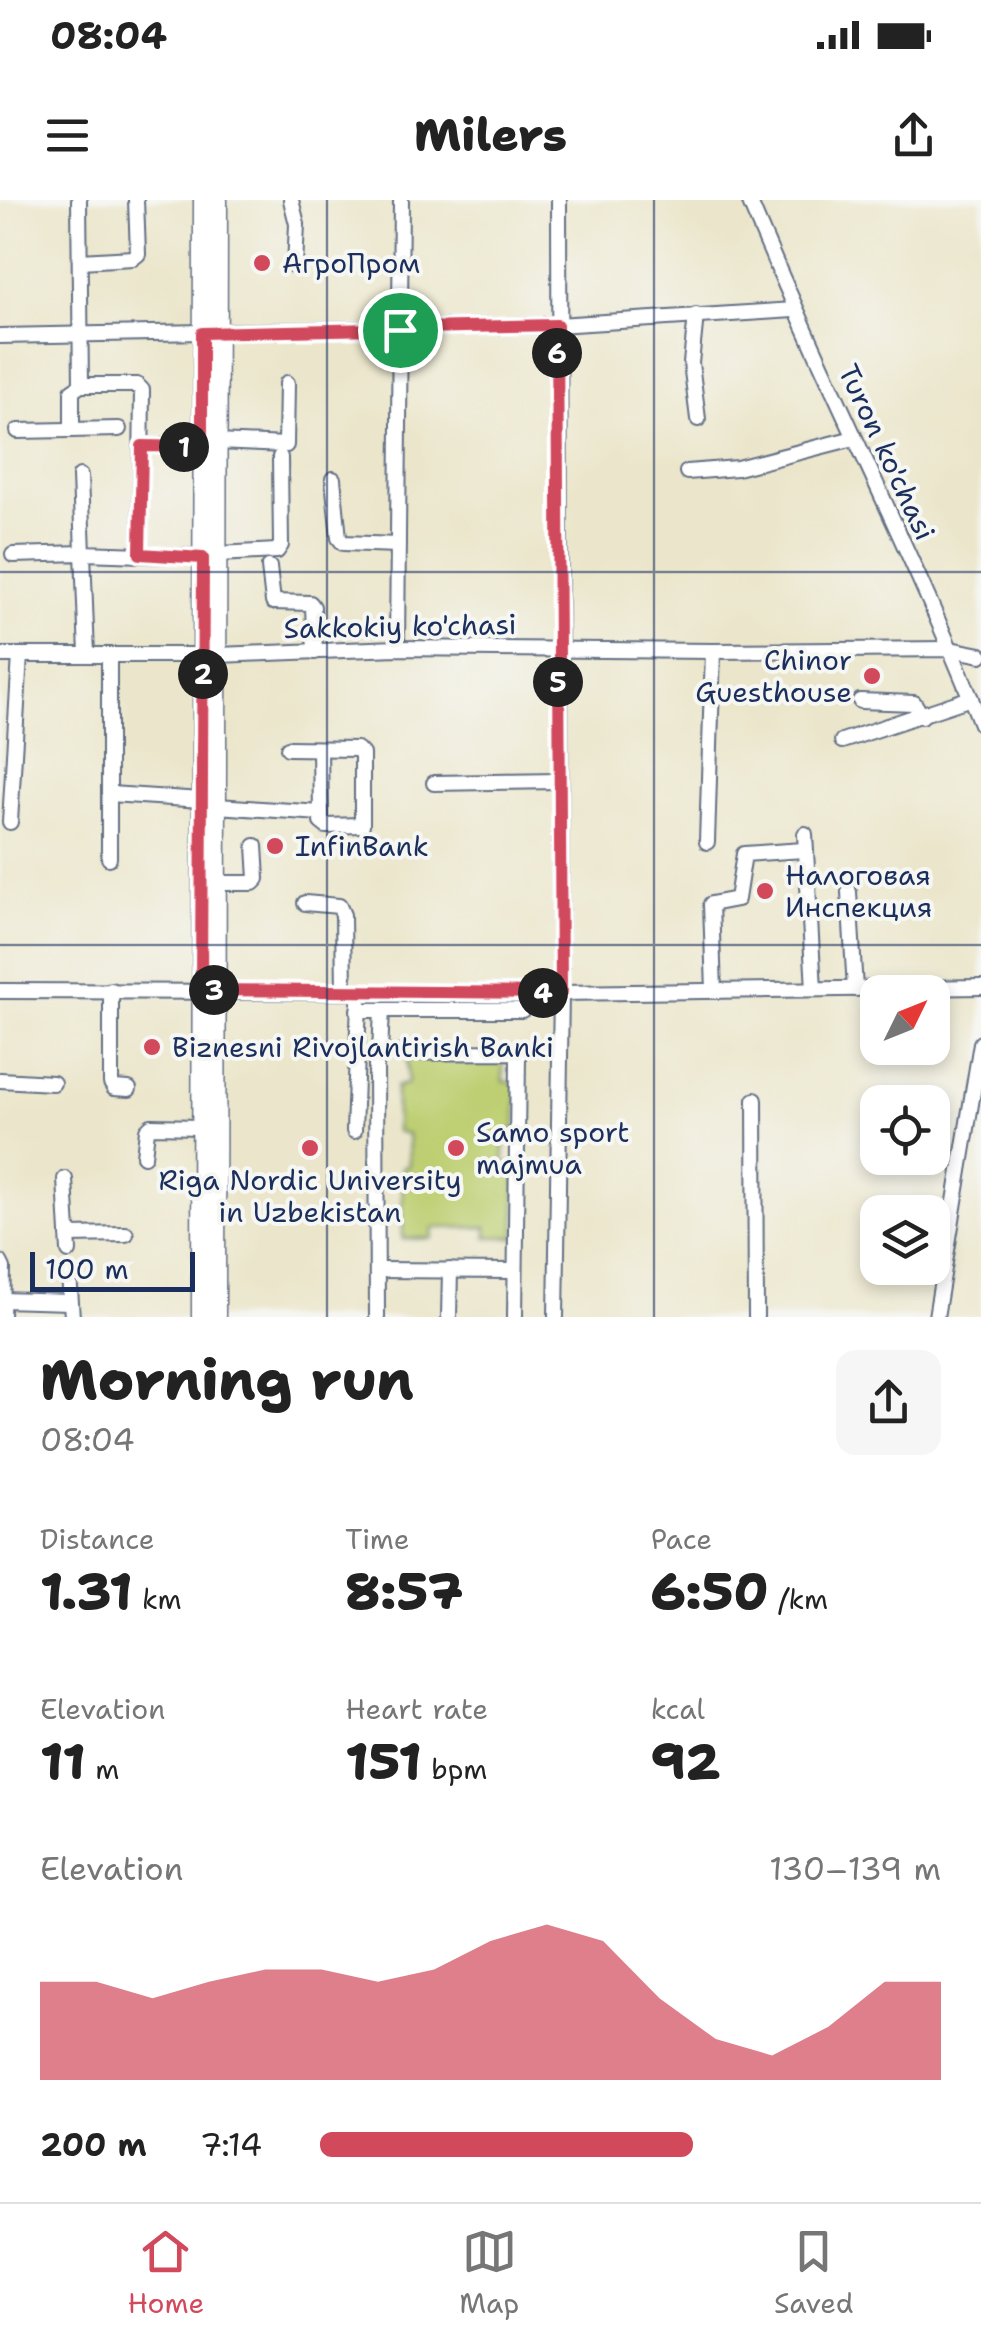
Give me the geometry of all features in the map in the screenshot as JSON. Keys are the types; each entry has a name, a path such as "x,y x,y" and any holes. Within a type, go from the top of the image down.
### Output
{"main road":[{"path":"203,200 210,333 208,990 216,1317"},
{"path":"210,333 218,200"},
{"path":"201,1317 201,1127 216,883 209,803"}],"street":[{"path":"79,200 81,384"},
{"path":"80,261 133,258 138,254 136,200"},
{"path":"290,200 297,224 295,268"},
{"path":"397,648 401,200"},
{"path":"556,1317 561,993 559,200"},
{"name":"Turon ko'chasi","path":"749,200 794,310 981,724"},
{"path":"0,336 557,325 794,310"},
{"path":"696,315 691,362 698,419"},
{"path":"72,430 72,391 81,384 140,387 140,554"},
{"path":"142,446 286,445 286,384"},
{"path":"18,432 119,429"},
{"path":"686,472 737,468 854,438"},
{"path":"13,554 210,556 277,551 280,458"},
{"path":"80,476 87,655"},
{"path":"333,479 338,538 343,543 398,545"},
{"path":"269,567 270,597 274,602 310,603 313,607 314,652"},
{"name":"Sakkokiy ko'chasi","path":"0,655 210,655 397,648 950,649 981,655"},
{"path":"707,842 713,651"},
{"path":"10,822 20,654"},
{"path":"109,655 109,858"},
{"path":"842,741 970,698"},
{"path":"860,702 914,703 922,716"},
{"path":"288,748 357,750 362,754 362,825 326,826 322,822 320,749"},
{"path":"434,783 559,781"},
{"path":"110,794 322,814"},
{"path":"714,991 711,904 737,899 740,858 744,854 804,842 814,989"},
{"path":"216,883 253,883 257,879 255,846"},
{"path":"848,892 854,988"},
{"path":"305,903 339,906 343,915 352,992 358,1010 354,1131"},
{"path":"0,990 561,993 981,987"},
{"path":"111,990 110,1084 130,1090"},
{"path":"358,1010 522,1010"},
{"path":"378,1317 376,1061 380,1053 382,1010"},
{"path":"936,1317 981,1043"},
{"path":"380,1053 514,1052 518,1056 514,1317"},
{"path":"0,1080 52,1083"},
{"path":"755,1100 756,1317"},
{"path":"144,1156 151,1126 201,1127"},
{"path":"65,1180 69,1251"},
{"path":"68,1235 126,1234"},
{"path":"0,1262 2,1317"},
{"path":"377,1270 514,1271"},
{"path":"450,1270 450,1317"},
{"path":"2,1300 71,1309 69,1275"}],"green space":[{"name":"Samo sport majmua","path":"503,1057 503,1081 517,1084 516,1129 504,1132 504,1163 515,1164 516,1237 487,1237 487,1227 433,1228 432,1238 403,1239 402,1167 409,1166 408,1134 396,1131 396,1087 408,1083 407,1058"}],"place":[{"name":"АгроПром","path":"262,263"},
{"name":"Chinor Guesthouse","path":"872,676"},
{"name":"InfinBank","path":"275,846"},
{"name":"Налоговая Инспекция","path":"765,891"},
{"name":"Biznesni Rivojlantirish Banki","path":"152,1047"},
{"name":"Riga Nordic University in Uzbekistan","path":"310,1148"},
{"name":"Samo sport majmua","path":"456,1148"}],"route":[{"path":"557,325 561,993 201,990 203,558 140,554 142,446 202,447 202,333 400,330 557,325"}]}
